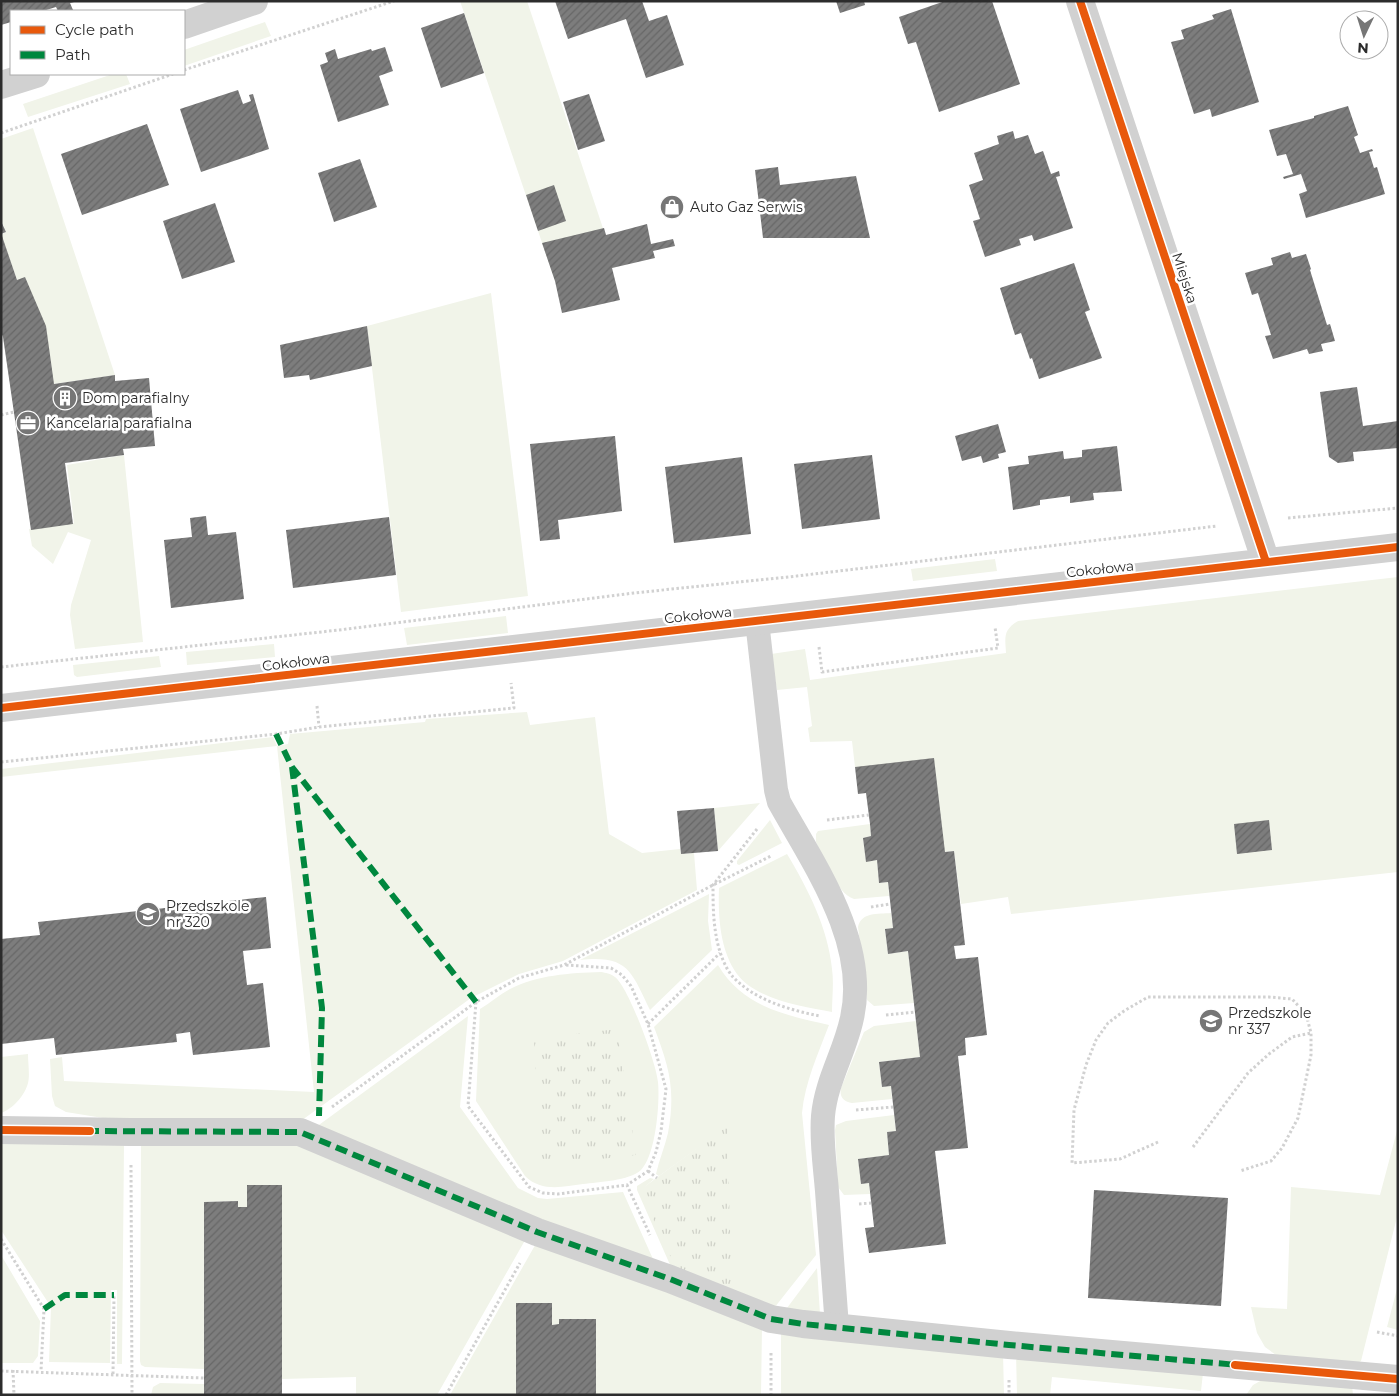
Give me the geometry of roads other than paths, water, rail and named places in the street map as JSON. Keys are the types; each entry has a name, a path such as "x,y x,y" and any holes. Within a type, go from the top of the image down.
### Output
{"street":[{"path":"185,25 254,1"},
{"name":"Miejska","path":"1080,1 1266,562"},
{"path":"1,85 33,75"},
{"name":"Cokołowa","path":"1,708 1398,547"},
{"path":"1,1130 300,1132 537,1232 670,1279 771,1319 802,1324 1009,1345 1398,1379"}],"lane":[{"path":"757,621 776,790 779,802 839,911 848,939 856,995 852,1019 827,1090 823,1114 822,1132 836,1327"}],"place":[{"name":"Auto Gaz Serwis","path":"672,207"},
{"name":"Dom parafialny","path":"65,398"},
{"name":"Kancelaria parafialna","path":"28,423"},
{"name":"Przedszkole nr 320","path":"148,914"},
{"name":"Przedszkole nr 337","path":"1211,1021"}]}
